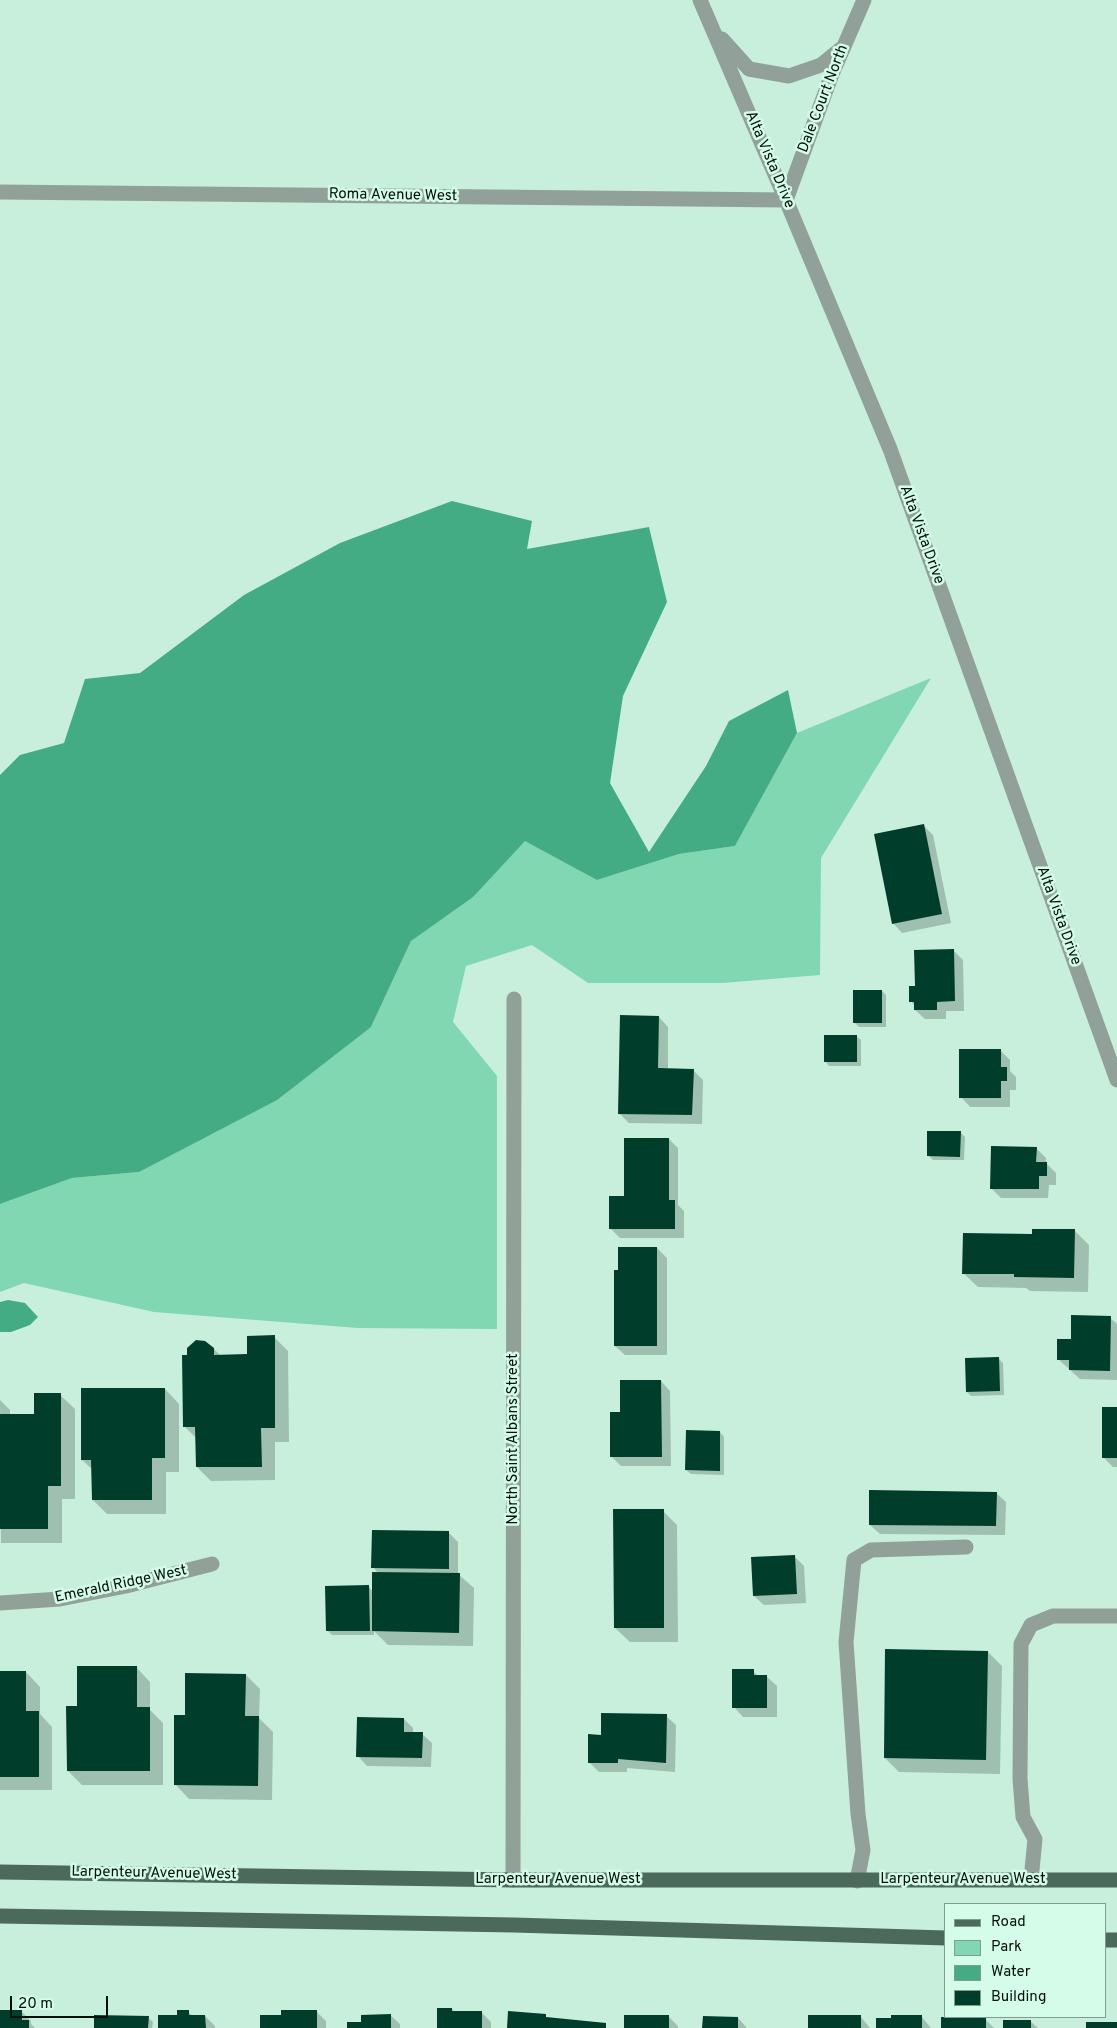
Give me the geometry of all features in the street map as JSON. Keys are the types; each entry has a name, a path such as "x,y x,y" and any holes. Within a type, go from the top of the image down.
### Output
{"main road":[{"name":"Larpenteur Avenue West","path":"0,1872 513,1880 1117,1880"},
{"path":"0,1916 504,1924 944,1938"}],"street":[{"name":"Alta Vista Drive","path":"700,0 890,448 1117,1080"},
{"name":"Dale Court North","path":"786,200 832,74 864,0"},
{"path":"712,27 749,69 789,76 821,65 845,45"},
{"name":"Roma Avenue West","path":"0,192 786,200"},
{"name":"North Saint Albans Street","path":"513,1880 514,999"},
{"path":"857,1881 863,1850 858,1814 846,1642 854,1560 871,1550 966,1547"},
{"name":"Emerald Ridge West","path":"0,1603 60,1600 126,1586 212,1564"},
{"path":"1031,1880 1035,1839 1023,1817 1020,1779 1021,1644 1031,1625 1052,1616 1117,1616"}],"green space":[{"path":"931,678 821,858 820,975 723,983 588,983 532,945 466,966 453,1022 497,1076 497,1329 358,1328 154,1312 24,1283 0,1292 0,1204 72,1178 139,1172 371,1027 411,941 525,840 597,880 679,854 735,846 797,733"}],"water":[{"path":"452,501 532,521 527,549 649,527 667,602 623,696 610,783 649,852 706,766 729,721 788,690 797,733 735,846 679,854 597,880 525,841 473,897 411,941 371,1027 277,1100 139,1172 72,1178 0,1204 0,775 20,755 64,743 85,679 140,673 244,595 340,543"},
{"path":"8,1300 25,1303 38,1317 30,1325 11,1332 0,1332 0,1302"}],"building":[{"path":"924,824 942,914 892,924 874,834"},
{"path":"954,949 955,1001 937,1002 937,1010 914,1010 914,1002 909,1002 909,986 915,986 914,950"},
{"path":"853,990 882,990 882,1023 853,1023"},
{"path":"620,1015 659,1016 658,1068 694,1069 692,1115 618,1114"},
{"path":"824,1035 857,1035 857,1062 824,1062"},
{"path":"959,1049 1001,1049 1001,1067 1007,1067 1007,1081 1001,1081 1001,1098 959,1098"},
{"path":"927,1131 961,1131 960,1157 927,1156"},
{"path":"624,1138 669,1138 669,1200 675,1200 675,1229 609,1229 609,1196 624,1196"},
{"path":"991,1146 1037,1147 1036,1162 1047,1162 1047,1176 1039,1176 1039,1189 990,1189"},
{"path":"1032,1229 1075,1229 1074,1278 1014,1277 1014,1274 962,1274 963,1233 1032,1234"},
{"path":"618,1247 657,1247 657,1346 614,1346 614,1270 618,1270"},
{"path":"1071,1315 1111,1316 1110,1371 1069,1370 1069,1360 1057,1360 1057,1339 1071,1339"},
{"path":"275,1335 275,1428 261,1428 262,1467 196,1467 195,1427 183,1427 182,1355 187,1355 187,1348 196,1340 205,1341 214,1348 214,1355 247,1354 247,1336"},
{"path":"999,1357 1000,1391 966,1392 965,1358"},
{"path":"620,1380 661,1380 662,1457 610,1457 610,1412 620,1412"},
{"path":"81,1388 165,1388 165,1458 152,1458 152,1500 92,1500 91,1460 81,1460"},
{"path":"34,1393 61,1393 61,1486 48,1486 48,1529 0,1529 0,1414 34,1414"},
{"path":"1102,1407 1117,1407 1117,1458 1102,1458"},
{"path":"686,1430 720,1431 720,1471 685,1470"},
{"path":"869,1490 997,1492 996,1526 869,1525"},
{"path":"613,1509 664,1509 664,1628 614,1628"},
{"path":"372,1530 449,1531 449,1569 371,1568"},
{"path":"795,1555 797,1594 753,1596 751,1557"},
{"path":"372,1572 460,1573 459,1633 372,1631"},
{"path":"369,1585 370,1631 326,1631 325,1586"},
{"path":"885,1649 988,1651 986,1760 884,1758"},
{"path":"77,1666 137,1666 137,1707 150,1707 150,1771 67,1771 66,1706 77,1706"},
{"path":"732,1669 754,1669 754,1675 767,1675 767,1708 732,1708"},
{"path":"0,1671 26,1671 26,1711 39,1711 39,1777 0,1777"},
{"path":"185,1673 246,1674 245,1716 259,1716 258,1786 174,1785 174,1715 185,1715"},
{"path":"601,1713 667,1714 666,1763 618,1759 618,1763 588,1763 588,1734 601,1735"},
{"path":"357,1717 404,1718 404,1732 423,1732 422,1758 356,1757"},
{"path":"437,2008 452,2008 452,2011 482,2011 482,2028 437,2028"},
{"path":"0,2010 22,2010 22,2020 29,2020 29,2028 0,2028"},
{"path":"177,2010 189,2010 189,2015 205,2015 206,2028 158,2028 158,2015 177,2015"},
{"path":"281,2010 317,2010 317,2028 260,2028 260,2015 281,2015"},
{"path":"508,2011 546,2014 546,2017 606,2023 606,2028 507,2028"},
{"path":"391,2014 391,2028 347,2028 347,2022 361,2022 361,2015"},
{"path":"94,2015 149,2016 148,2028 94,2028"},
{"path":"624,2015 669,2015 669,2028 624,2028"},
{"path":"808,2015 861,2015 861,2028 808,2028"},
{"path":"891,2015 922,2015 922,2028 876,2028 876,2018 891,2018"},
{"path":"703,2016 738,2017 738,2028 702,2028"},
{"path":"941,2017 986,2018 986,2028 941,2028"},
{"path":"1003,2020 1031,2020 1031,2028 1003,2028"},
{"path":"1086,2022 1117,2022 1117,2028 1086,2028"}]}
